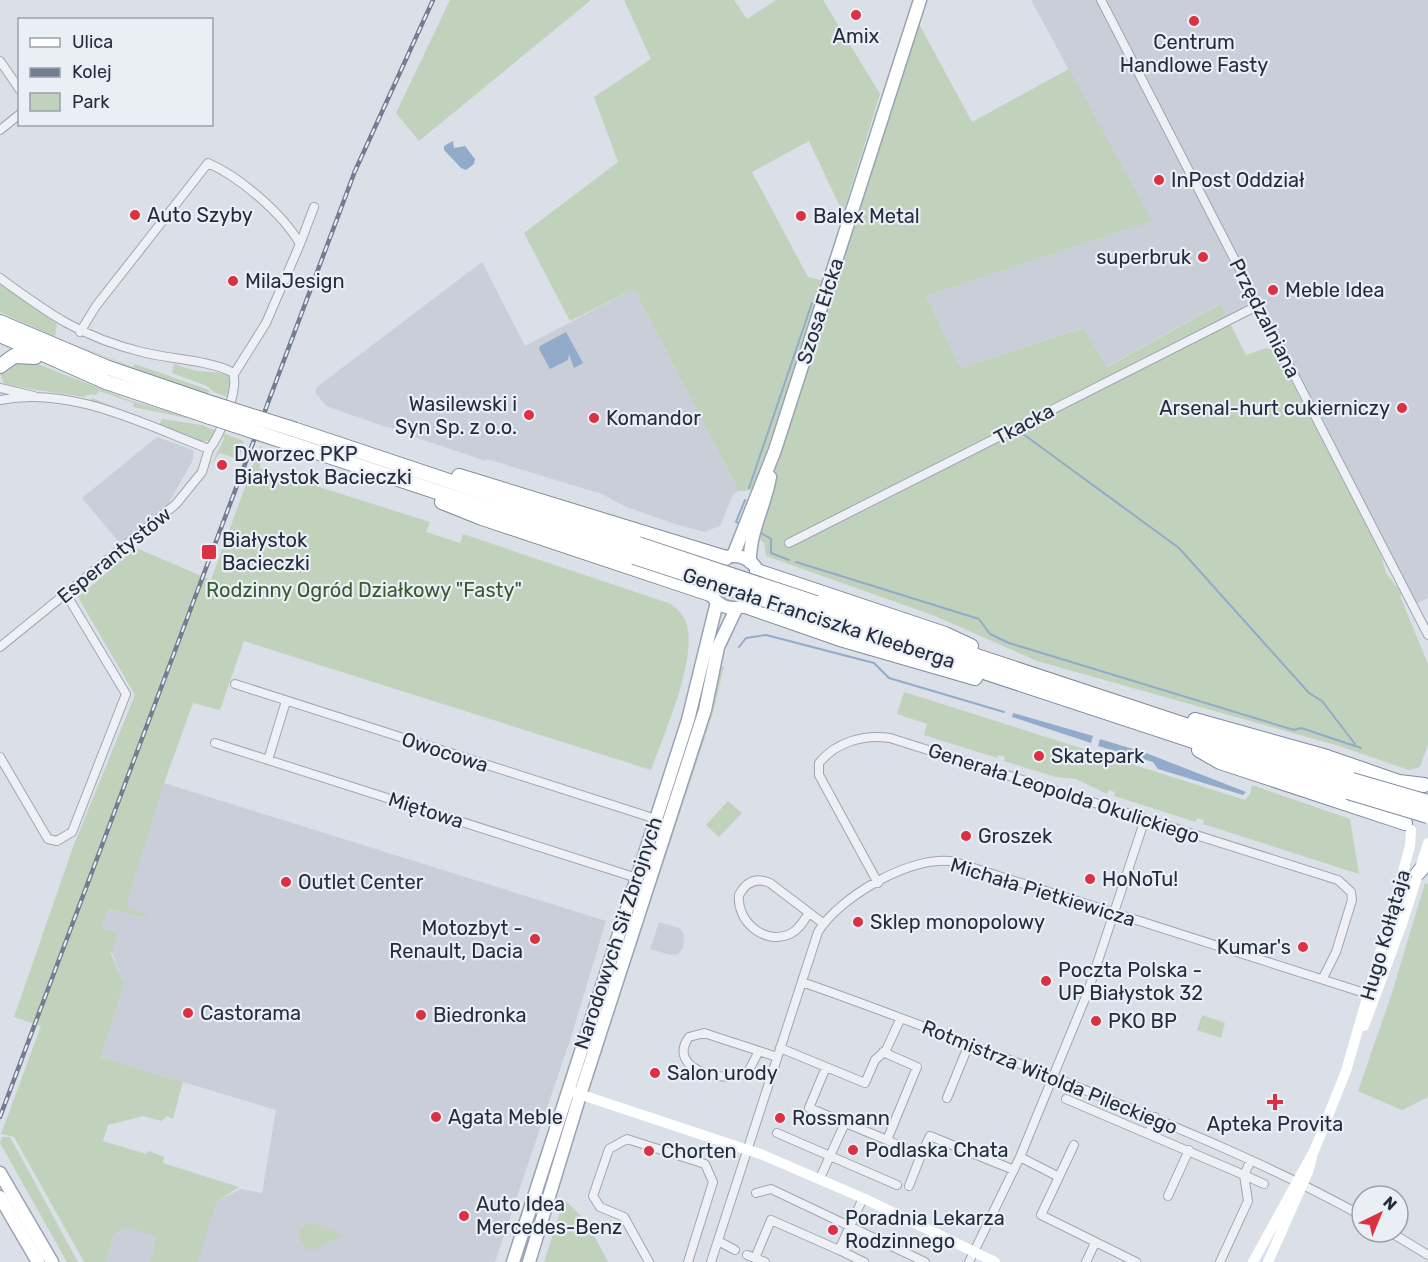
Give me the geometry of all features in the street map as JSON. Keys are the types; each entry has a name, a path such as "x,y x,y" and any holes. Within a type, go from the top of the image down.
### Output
{"highway":[{"path":"0,322 212,411"},
{"path":"0,335 56,362"},
{"path":"0,366 10,357 19,355 56,362 212,411"},
{"name":"Generała Franciszka Kleeberga","path":"212,411 294,437 418,470 636,550 814,609 1034,689 1168,733 1350,786 1428,802"},
{"name":"Generała Franciszka Kleeberga","path":"294,437 415,486 636,550"},
{"path":"418,470 483,482 730,557"},
{"path":"415,486 437,500 482,518 714,598"},
{"path":"754,566 945,634 1021,670"},
{"path":"740,608 942,670 1034,689"},
{"name":"Generała Franciszka Kleeberga","path":"814,609 1021,670 1123,704 1428,816"},
{"path":"1123,704 1154,709 1231,728 1399,782 1426,785"},
{"path":"1168,733 1220,762 1408,826"},
{"path":"1418,873 1428,861"}],"main road":[{"name":"Szosa Ełcka","path":"730,557 775,450 920,0"},
{"name":"Szosa Ełcka","path":"754,566 751,539 762,508 775,450"},
{"path":"757,496 762,508"},
{"path":"730,557 754,566 760,579 757,595 740,608 714,598 708,585 712,568 730,557"},
{"name":"Narodowych Sił Zbrojnych","path":"513,1262 688,720 714,598"},
{"name":"Narodowych Sił Zbrojnych","path":"529,1262 580,1095 701,723 718,647 740,608"},
{"path":"688,720 701,723"},
{"path":"585,1035 599,1040"},
{"path":"549,1150 562,1155"},
{"path":"0,1173 52,1262"},
{"path":"1,1200 38,1262"}],"street":[{"name":"Przędzalniana","path":"1101,0 1428,635"},
{"path":"0,61 18,87"},
{"path":"0,130 18,116"},
{"path":"80,332 96,306 208,163 263,202 292,231 300,244"},
{"path":"0,278 54,317 80,332 120,346 225,368 234,374 267,323 314,207"},
{"name":"Tkacka","path":"789,543 1259,305"},
{"name":"Esperantystów","path":"0,647 185,495 202,472 209,448 217,440 232,397 236,381 234,374"},
{"path":"0,388 87,404 209,448"},
{"path":"0,400 41,397"},
{"path":"0,757 48,839 57,841 72,832 126,694 66,594"},
{"name":"Owocowa","path":"235,684 656,819"},
{"path":"268,760 286,700"},
{"name":"Generała Leopolda Okulickiego","path":"878,883 819,775 819,763 826,754 860,737 890,738 1338,880 1346,886 1352,900 1336,952 1323,978"},
{"name":"Miętowa","path":"215,743 637,878"},
{"name":"Hugo Kołłątaja","path":"1372,995 1409,852 1404,802 1412,791 1426,785"},
{"path":"971,1257 1020,1157 1087,994 1145,819"},
{"path":"1408,826 1428,837"},
{"name":"Hugo Kołłątaja","path":"1268,1262 1357,1039 1428,843"},
{"name":"Michała Pietkiewicza","path":"711,1262 814,942 824,924 846,902 915,865 950,861 1372,995"},
{"path":"809,913 791,934 777,937 768,935 756,930 743,918 739,895 753,880 765,880 824,924"},
{"name":"Rotmistrza Witolda Pileckiego","path":"802,982 1155,1117 1251,1160 1350,1210"},
{"path":"759,1051 748,1072 728,1078 696,1069 685,1059 683,1050 689,1037 700,1033 759,1051 778,1053 826,1067 865,1083 874,1060 883,1052 898,1022"},
{"path":"947,1098 969,1044"},
{"path":"883,1052 917,1067 887,1140"},
{"path":"826,1067 809,1107 921,1155"},
{"path":"567,1090 747,1149 820,1178 863,1197 971,1257 995,1262"},
{"path":"1066,1099 1264,1184"},
{"path":"1149,1133 1155,1117"},
{"path":"820,1178 845,1123"},
{"path":"777,1133 897,1185"},
{"path":"909,1186 930,1136 1014,1170"},
{"path":"648,1262 624,1216 600,1207 593,1196 609,1149 627,1139 705,1164 713,1182 688,1262"},
{"path":"1074,1145 1041,1215 1136,1262"},
{"path":"1168,1196 1189,1150"},
{"path":"1020,1157 1059,1177"},
{"path":"1220,1262 1248,1202 1244,1175 1251,1160"},
{"name":"Hugo Kołłątaja","path":"1253,1262 1299,1183"},
{"path":"756,1193 771,1189 925,1262"},
{"path":"839,1250 863,1197"},
{"path":"765,1262 751,1256 771,1220 864,1262"},
{"path":"718,1241 735,1250"},
{"path":"1086,1262 1095,1243"},
{"path":"1410,1244 1428,1255"}],"shaded area":[{"path":"1031,0 1428,0 1428,598 1416,604 1263,304 1227,320 1219,304 1106,367 1082,328 961,368 926,296 1151,221"},
{"path":"482,262 525,346 634,289 739,491 733,495 720,526 704,532 675,524 624,506 602,494 487,459 486,461 411,436 407,431 386,427 326,406 315,392 317,387"},
{"path":"157,437 193,450 193,460 166,508 125,543 117,540 82,498"},
{"path":"164,783 606,921 572,1034 495,1262 197,1262 215,1202 241,1189 262,1193 276,1110 101,1057 124,983 102,928 108,909 145,918 145,914 125,907"},
{"path":"659,922 679,928 684,934 683,948 678,954 671,955 650,949"},
{"path":"126,1228 158,1236 150,1262 106,1262 114,1234"}],"green space":[{"path":"450,0 591,0 419,141 396,113"},
{"path":"624,0 734,0 747,19 776,0 823,0 880,94 843,213 809,141 752,172 808,277 825,281 753,490 739,491 634,289 570,321 524,233 618,162 594,97 651,59"},
{"path":"918,22 972,122 1069,69 1152,221 926,296 961,368 1083,328 1107,367 1220,304 1246,355 1266,348 1272,349 1285,368 1381,554 1386,573 1402,594 1400,596 1428,664 1428,744 1420,767 1409,770 1339,746 1037,661 935,616 766,556 764,543 757,537 781,450"},
{"path":"0,284 57,324 55,337 0,312"},
{"path":"70,343 133,367 135,364 209,390 208,394 129,366"},
{"path":"25,359 132,401 201,421 133,407 134,403 99,391 96,395 90,394 84,397 4,385 0,373 4,365"},
{"path":"174,364 196,371 226,373 231,382 227,397 214,392 207,386 172,373"},
{"path":"92,398 159,425 162,419 202,425 216,431 209,441 199,441 90,401"},
{"path":"223,433 244,441 240,455 237,454 235,458 220,453 211,465 224,439"},
{"name":"Rodzinny Ogród Działkowy \"Fasty\"","path":"260,446 265,450 259,468 430,522 426,532 460,543 463,534 671,604 683,616 688,632 685,671 651,770 244,641 220,710 193,703 164,783 126,906 146,914 145,918 108,909 102,928 117,934 111,954 124,983 101,1057 183,1082 173,1119 167,1116 161,1121 144,1116 108,1125 103,1141 146,1154 149,1151 164,1157 163,1163 239,1187 216,1202 198,1262 150,1262 157,1236 126,1228 114,1234 106,1262 84,1262 14,1137 1,1134 41,1026 14,1017 73,847 135,695 78,597 136,548 211,580"},
{"path":"724,666 713,713 618,1001 618,993 719,667"},
{"path":"904,692 1245,800 1250,794 1252,785 1350,819 1359,874 1203,824 1204,820 1197,818 1196,822 1114,796 1115,792 1109,790 1107,794 1076,779 1056,777 1004,761 1005,757 998,755 997,758 924,735 927,724 897,714"},
{"path":"728,801 742,813 719,837 706,825"},
{"path":"1425,883 1428,884 1428,1097 1402,1110 1358,1091 1391,996"},
{"path":"1202,1015 1225,1023 1221,1038 1197,1030"},
{"path":"2,1137 10,1137 78,1262 67,1262 0,1143"},
{"path":"564,1199 587,1222 608,1262 544,1262"},
{"path":"312,1223 342,1235 315,1250 307,1249 300,1239 299,1231"}],"water":[{"path":"453,141 454,148 465,146 475,159 474,164 466,170 461,168 444,150 444,146"},
{"path":"566,332 583,363 574,368 569,354 568,360 550,369 539,349 540,346"},
{"path":"1013,713 1093,736 1091,743 1012,717"},
{"path":"1100,739 1146,753 1246,792 1243,795 1158,769 1153,762 1098,746"}],"waterway":[{"path":"749,488 812,303"},
{"path":"1023,434 1179,548 1309,693 1322,701 1355,744"},
{"path":"739,523 736,522 745,500"},
{"path":"761,533 771,539 771,553 789,560"},
{"path":"796,562 979,619 990,634 1009,643 1294,730 1301,728 1361,748"},
{"path":"739,647 746,638 766,635 874,663 889,678 1004,712"}],"railway":[{"path":"0,1117 355,171 433,0"}],"place":[{"name":"Amix","path":"856,15"},
{"name":"Centrum Handlowe Fasty","path":"1194,21"},
{"name":"InPost Oddział","path":"1159,180"},
{"name":"Auto Szyby","path":"135,215"},
{"name":"Balex Metal","path":"801,216"},
{"name":"superbruk","path":"1203,257"},
{"name":"MilaJesign","path":"233,281"},
{"name":"Meble Idea","path":"1273,290"},
{"name":"Arsenal-hurt cukierniczy","path":"1402,408"},
{"name":"Wasilewski i Syn Sp. z o.o.","path":"529,415"},
{"name":"Komandor","path":"594,418"},
{"name":"Dworzec PKP Białystok Bacieczki","path":"222,465"},
{"name":"Białystok Bacieczki","path":"209,552"},
{"name":"Skatepark","path":"1039,756"},
{"name":"Groszek","path":"966,836"},
{"name":"HoNoTu!","path":"1090,879"},
{"name":"Outlet Center","path":"286,882"},
{"name":"Sklep monopolowy","path":"858,922"},
{"name":"Motozbyt - Renault, Dacia","path":"535,939"},
{"name":"Kumar's","path":"1303,947"},
{"name":"Poczta Polska - UP Białystok 32","path":"1046,981"},
{"name":"Castorama","path":"188,1013"},
{"name":"Biedronka","path":"421,1015"},
{"name":"PKO BP","path":"1096,1021"},
{"name":"Salon urody","path":"655,1073"},
{"name":"Apteka Provita","path":"1275,1102"},
{"name":"Agata Meble","path":"436,1117"},
{"name":"Rossmann","path":"780,1118"},
{"name":"Podlaska Chata","path":"853,1150"},
{"name":"Chorten","path":"649,1151"},
{"name":"Auto Idea Mercedes-Benz","path":"464,1216"},
{"name":"Poradnia Lekarza Rodzinnego","path":"833,1230"}]}
